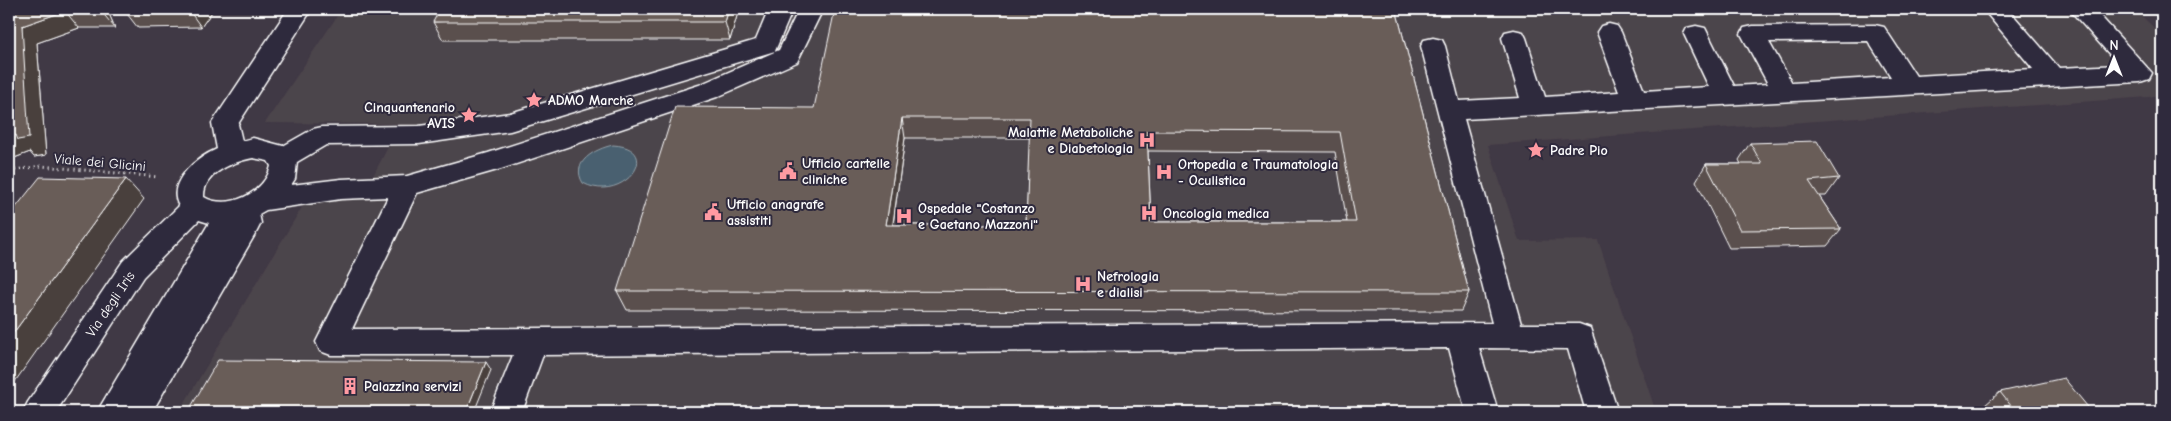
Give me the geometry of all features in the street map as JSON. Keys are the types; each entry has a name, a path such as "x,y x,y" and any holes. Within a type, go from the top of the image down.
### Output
{"street":[{"path":"231,153 225,123 300,9"},
{"path":"777,51 781,9"},
{"path":"194,194 211,213 341,189 407,186 492,162 708,91 777,51 810,9"},
{"path":"1995,9 2053,77"},
{"path":"1449,111 2140,73 2081,9"},
{"path":"1609,32 1635,101"},
{"path":"1785,92 1753,34 1875,33 1909,86"},
{"path":"1696,34 1726,96"},
{"path":"1514,38 1535,106"},
{"path":"1433,46 1510,336"},
{"path":"113,412 209,249 244,207 274,190 283,178 286,164 283,158 322,136 419,135 510,122 777,51"},
{"name":"Via degli Iris","path":"39,412 133,269 194,194 202,169 231,153 253,148 271,150 283,158"},
{"path":"407,186 331,342 1460,335 1579,337 1602,412"},
{"path":"135,412 247,223 244,207"},
{"path":"1460,335 1482,412"},
{"path":"506,412 534,342"}],"path":[{"name":"Viale dei Glicini","path":"9,178 15,170 41,166 194,194"}],"shaded area":[{"name":"Ospedale \"Costanzo e Gaetano Mazzoni\"","path":"342,9 2134,9 2162,35 2162,96 1488,145 1519,241 1598,240 1656,412 179,412 311,192 364,193 400,124 265,123"}],"water":[{"path":"613,145 629,148 636,155 637,164 633,173 624,181 612,187 598,188 583,183 580,176 582,163 592,153"}],"building":[{"path":"9,9 100,9 101,11 65,11 22,26 29,138 18,140 16,135 9,137"},
{"path":"125,9 188,9 124,10"},
{"path":"440,9 729,9 725,22 433,22"},
{"path":"835,9 1396,9 1469,292 617,291 675,107 814,108","holes":["902,118 1030,118 1026,225 886,225","1147,131 1340,132 1356,222 1151,222"]},
{"path":"1817,141 1839,178 1809,181 1841,229 1740,230 1706,164 1762,164 1750,143"},
{"path":"40,177 126,179 9,339 9,216"},
{"name":"Palazzina servizi","path":"218,360 486,362 466,412 188,412"},
{"path":"2064,378 2092,412 2016,412 2000,392"}],"place":[{"name":"ADMO Marche","path":"534,100"},
{"name":"Cinquantenario AVIS","path":"469,115"},
{"name":"Malattie Metaboliche e Diabetologia","path":"1147,140"},
{"name":"Padre Pio","path":"1536,150"},
{"name":"Ufficio cartelle cliniche","path":"788,171"},
{"name":"Ortopedia e Traumatologia - Oculistica","path":"1164,172"},
{"name":"Ufficio anagrafe assistiti","path":"713,212"},
{"name":"Oncologia medica","path":"1149,213"},
{"name":"Ospedale \"Costanzo e Gaetano Mazzoni\"","path":"904,216"},
{"name":"Nefrologia e dialisi","path":"1083,284"},
{"name":"Palazzina servizi","path":"350,386"}]}
